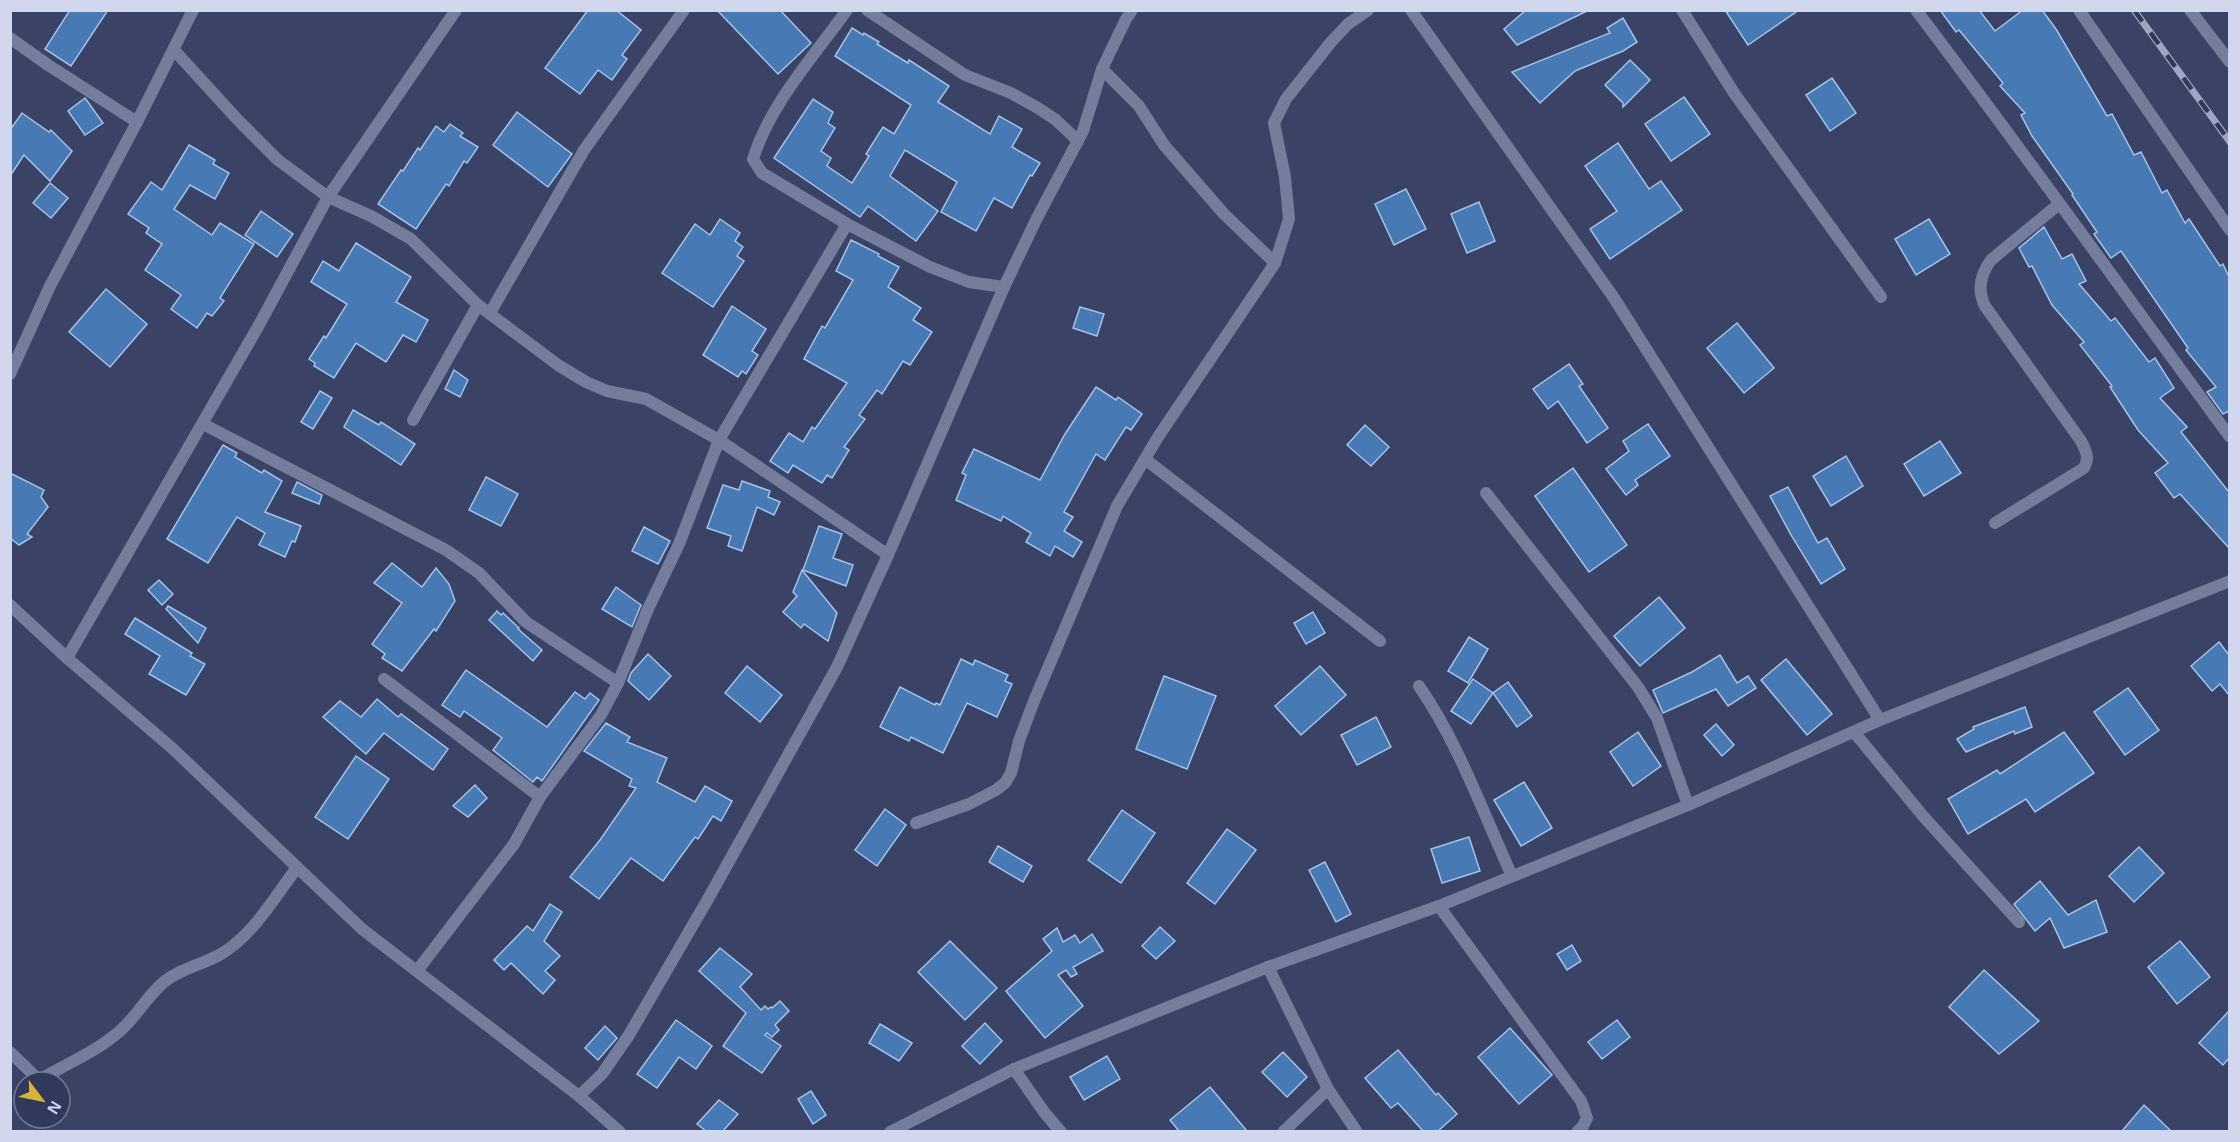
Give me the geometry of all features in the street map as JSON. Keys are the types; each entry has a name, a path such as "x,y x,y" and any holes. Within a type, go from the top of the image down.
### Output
{"street":[{"path":"10,374 50,286 137,122 193,10"},
{"path":"67,658 203,424 328,197 456,10"},
{"path":"490,313 584,150 684,10"},
{"path":"847,10 779,104 762,133 753,159 762,173 847,224 951,277 1004,287"},
{"path":"867,10 965,75 1011,93 1038,108 1056,120 1078,141"},
{"path":"579,1096 602,1074 629,1035 703,909 837,667 1004,287 1078,141 1089,116 1102,69 1132,10"},
{"path":"916,824 969,804 996,790 1005,783 1011,773 1019,741 1034,701 1117,506 1145,459 1275,263 1289,219 1285,177 1274,123 1286,99 1331,42 1347,24 1368,10"},
{"path":"1411,10 1614,298 1880,720"},
{"path":"1682,10 1734,93 1881,297"},
{"path":"1916,10 2015,141 2229,437"},
{"path":"2079,10 2229,230"},
{"path":"2190,10 2229,62"},
{"path":"10,38 137,122"},
{"path":"174,50 278,160 328,197 371,216 411,239 478,305 558,365 586,382 607,391 646,399 718,440 888,555"},
{"path":"1102,69 1139,106 1164,145 1224,214 1275,263"},
{"path":"1995,523 2084,468 2088,460 2088,453 2081,441 1980,296 1980,283 1991,260 2059,204"},
{"path":"417,971 514,844 540,797 601,715 618,683 648,609 679,544 718,440 847,224"},
{"path":"412,420 478,305"},
{"path":"203,424 446,550 479,573 526,622 618,683"},
{"path":"1145,459 1380,641"},
{"path":"1486,493 1638,687 1657,718 1688,805"},
{"path":"890,1131 1014,1070 1268,967 1439,906 1688,805 1880,720 2229,581"},
{"path":"10,605 67,658 172,748 362,929 579,1096 620,1131"},
{"path":"384,679 540,797"},
{"path":"1419,686 1450,737 1512,876"},
{"path":"1854,732 1923,816 2019,922"},
{"path":"10,1052 39,1080 110,1038 124,1027 165,981 177,973 206,962 233,946 248,932 296,868"},
{"path":"1439,906 1581,1101 1587,1118 1577,1131"},
{"path":"1268,967 1328,1089 1357,1131"},
{"path":"1014,1070 1060,1131"},
{"path":"1283,1131 1328,1089"}],"building":[{"path":"70,10 108,10 71,66 45,49"},
{"path":"588,10 616,10 641,30 622,55 627,59 612,80 598,70 580,94 545,68"},
{"path":"717,10 780,10 811,43 778,74"},
{"path":"1526,10 1589,10 1517,45 1504,29"},
{"path":"1725,10 1799,10 1748,45"},
{"path":"1940,10 1979,10 1995,31 2023,10 2042,10 2056,29 2107,116 2112,114 2134,155 2141,152 2162,193 2167,190 2185,223 2189,219 2220,266 2223,264 2229,277 2229,411 2223,414 2207,392 2216,387 2186,350 2188,348 2121,251 2111,258 2094,234 2097,232 2073,194 2032,136 2021,115 2025,113 2000,86 2003,83 1959,30 1956,32"},
{"path":"1623,18 1637,42 1623,51 1575,71 1540,103 1512,72 1610,33 1607,28"},
{"path":"852,28 863,35 864,33 879,42 877,44 908,63 909,60 949,86 938,102 990,134 999,116 1022,129 1012,147 1040,163 1032,176 1030,175 1012,208 994,198 976,231 941,212 957,182 905,150 890,176 938,211 916,241 868,206 860,217 774,158 813,99 833,112 828,123 835,128 821,151 831,158 827,166 852,183 883,127 894,134 911,105 835,56"},
{"path":"1630,60 1650,80 1623,107 1623,103 1605,85"},
{"path":"1832,78 1856,113 1830,131 1806,95"},
{"path":"1684,97 1710,134 1671,161 1645,124"},
{"path":"85,98 103,123 85,135 68,111"},
{"path":"517,112 572,154 548,187 493,145"},
{"path":"22,113 49,132 51,130 72,151 50,181 24,155 10,176 10,130"},
{"path":"450,124 463,133 460,136 478,147 467,163 464,161 449,186 446,184 416,229 378,204 401,170 403,171 418,148 420,150 436,126 444,132"},
{"path":"1618,143 1649,189 1661,181 1682,210 1610,259 1590,229 1617,211 1585,166"},
{"path":"189,145 215,160 213,164 229,173 215,199 190,185 174,209 212,235 220,223 254,244 220,298 224,301 212,316 207,313 197,328 171,309 181,295 145,270 162,244 146,233 149,228 128,214 151,182 162,190"},
{"path":"50,183 68,198 51,218 33,203"},
{"path":"1406,189 1426,229 1394,245 1375,204"},
{"path":"1479,202 1495,241 1467,253 1451,214"},
{"path":"261,211 293,234 277,257 245,235"},
{"path":"720,219 740,233 735,241 743,247 737,256 744,261 713,307 662,273 695,224 710,235"},
{"path":"1929,219 1950,254 1916,275 1895,239"},
{"path":"2044,227 2062,259 2072,254 2086,281 2079,284 2111,321 2115,318 2149,362 2155,358 2174,388 2160,398 2187,427 2181,432 2229,492 2229,548 2180,494 2174,498 2155,473 2168,463 2138,430 2110,387 2112,386 2080,345 2084,342 2052,305 2032,266 2029,267 2019,248"},
{"path":"851,240 899,267 888,287 921,308 913,320 932,332 910,365 903,361 882,394 877,390 859,415 865,419 844,447 849,450 832,478 827,475 822,483 793,465 788,473 770,461 789,433 803,442 812,427 815,429 847,383 804,359 822,326 825,328 853,280 836,271"},
{"path":"356,243 411,277 396,302 428,320 416,342 403,335 386,362 356,343 334,378 314,366 315,363 309,359 324,336 326,338 347,304 311,282 323,261 339,271"},
{"path":"106,289 147,324 110,367 69,332"},
{"path":"732,306 766,329 752,351 758,355 746,374 742,371 738,377 703,355"},
{"path":"1080,307 1104,314 1097,336 1073,328"},
{"path":"1737,323 1774,368 1744,393 1707,348"},
{"path":"1569,364 1583,384 1579,386 1608,428 1587,443 1558,401 1548,409 1533,389"},
{"path":"454,370 468,380 460,397 445,389"},
{"path":"1096,387 1116,400 1118,397 1142,414 1131,430 1126,427 1105,460 1096,454 1064,512 1073,517 1064,531 1082,542 1073,557 1055,546 1050,556 1026,542 1031,533 1003,516 1001,521 956,500 966,475 962,473 974,449 1040,480 1065,434"},
{"path":"320,391 332,398 313,429 301,422"},
{"path":"353,410 379,425 381,422 415,444 401,465 344,427"},
{"path":"1648,424 1670,456 1635,480 1638,485 1626,495 1606,469 1629,451 1623,441"},
{"path":"1365,425 1389,447 1371,466 1347,445"},
{"path":"1940,441 1961,473 1924,496 1904,464"},
{"path":"223,445 237,453 235,457 262,473 264,470 282,481 265,512 301,526 295,542 292,541 285,557 259,545 265,533 237,517 208,563 167,539"},
{"path":"1846,456 1863,486 1831,506 1813,476"},
{"path":"1573,468 1627,545 1589,572 1535,496"},
{"path":"10,473 44,490 41,497 48,507 27,534 32,537 19,545 10,538"},
{"path":"486,477 518,494 501,526 469,510"},
{"path":"742,481 770,491 768,497 780,502 774,515 757,507 742,551 728,546 731,536 707,528 723,485 739,490"},
{"path":"297,482 322,495 319,504 292,493"},
{"path":"1788,487 1818,543 1827,538 1845,569 1821,584 1770,496"},
{"path":"819,526 842,534 833,558 853,565 846,586 803,570"},
{"path":"644,527 670,541 658,564 632,551"},
{"path":"392,563 422,587 436,568 449,584 455,601 436,631 434,629 402,671 382,658 385,654 372,644 402,603 374,583"},
{"path":"802,570 837,613 828,641 804,624 801,628 783,612 797,596 793,592"},
{"path":"159,580 173,594 162,605 148,590"},
{"path":"616,587 641,605 632,627 602,609"},
{"path":"1659,597 1685,628 1640,666 1614,636"},
{"path":"168,606 206,628 198,643 166,609"},
{"path":"497,611 501,615 503,613 542,650 533,661 489,620"},
{"path":"1313,612 1325,633 1306,644 1294,623"},
{"path":"135,618 192,653 190,656 205,664 186,695 149,674 160,656 125,634"},
{"path":"1469,637 1488,649 1468,683 1448,671"},
{"path":"2219,642 2229,655 2229,695 2220,684 2212,691 2191,666"},
{"path":"648,654 671,676 649,700 628,681 631,673"},
{"path":"1720,655 1737,683 1748,676 1756,688 1728,706 1716,689 1663,713 1653,690 1692,672"},
{"path":"961,659 973,665 975,660 1008,675 1005,681 1012,684 997,717 967,703 943,753 911,737 909,741 880,727 900,687 935,705 936,703 940,705"},
{"path":"1786,659 1832,714 1807,735 1761,680"},
{"path":"747,666 782,695 760,722 725,693"},
{"path":"1320,666 1346,695 1301,735 1275,706"},
{"path":"466,670 547,727 575,692 585,699 590,693 599,700 542,781 537,777 533,782 493,750 502,738 464,711 460,717 442,705"},
{"path":"1164,676 1216,696 1187,769 1136,749"},
{"path":"1473,679 1493,693 1471,724 1451,711"},
{"path":"1508,682 1532,716 1517,727 1493,693"},
{"path":"2128,688 2159,730 2125,755 2094,712"},
{"path":"377,699 398,717 401,714 448,749 433,770 384,733 366,754 323,717 340,701 361,717"},
{"path":"2025,707 2032,727 2015,734 2014,731 1966,752 1957,739 1974,729 1973,727"},
{"path":"1376,717 1391,747 1357,765 1341,735"},
{"path":"606,723 630,737 627,742 667,758 657,782 695,802 705,786 732,801 721,821 713,816 698,839 695,837 663,881 631,858 599,899 570,877 600,840 636,788 629,786 632,779 584,751"},
{"path":"1716,724 1734,745 1722,756 1704,735"},
{"path":"1638,732 1661,766 1633,786 1610,752"},
{"path":"2064,732 2094,773 2035,812 2026,799 1968,834 1948,799 1997,770 2000,774"},
{"path":"356,756 389,779 348,839 315,817"},
{"path":"1524,782 1552,828 1521,846 1494,800"},
{"path":"475,785 487,798 468,817 453,806"},
{"path":"885,809 906,825 877,866 855,850"},
{"path":"1122,810 1155,833 1121,883 1088,860"},
{"path":"1227,829 1256,850 1215,904 1187,883"},
{"path":"1469,837 1480,871 1442,883 1431,849"},
{"path":"998,846 1032,866 1023,882 989,862"},
{"path":"2139,847 2164,873 2134,902 2109,876"},
{"path":"1325,862 1351,914 1336,922 1309,870"},
{"path":"2040,881 2068,915 2096,900 2107,932 2064,948 2050,918 2035,931 2014,904"},
{"path":"550,904 562,912 544,941 560,956 545,971 555,980 543,994 511,963 504,970 494,960 527,926 533,931"},
{"path":"1160,927 1175,941 1156,959 1142,946"},
{"path":"1057,928 1063,942 1075,935 1080,943 1092,934 1103,951 1073,967 1077,974 1071,977 1066,970 1058,975 1083,1006 1045,1038 1006,991 1052,951 1043,939"},
{"path":"950,941 997,988 965,1020 918,972"},
{"path":"2180,941 2210,977 2177,1004 2148,967"},
{"path":"1572,945 1581,961 1567,970 1557,954"},
{"path":"720,948 752,974 740,987 761,1010 765,1006 768,1009 772,1008 780,1001 789,1011 775,1025 779,1030 772,1037 767,1033 765,1035 781,1046 762,1073 723,1046 746,1013 699,971"},
{"path":"1984,970 2039,1021 1999,1054 1949,1007"},
{"path":"2229,1011 2229,1058 2223,1065 2199,1043"},
{"path":"676,1020 712,1046 696,1069 679,1057 657,1088 637,1074"},
{"path":"1617,1020 1630,1037 1602,1059 1588,1042"},
{"path":"985,1023 1002,1041 980,1064 962,1046"},
{"path":"880,1024 912,1043 899,1061 869,1043"},
{"path":"605,1026 617,1038 598,1060 585,1048"},
{"path":"1510,1028 1552,1075 1519,1104 1478,1057"},
{"path":"1398,1050 1436,1095 1438,1093 1457,1114 1438,1131 1423,1131 1398,1103 1391,1108 1365,1078"},
{"path":"1283,1052 1307,1077 1287,1097 1262,1072"},
{"path":"1107,1056 1120,1079 1084,1100 1070,1077"},
{"path":"1210,1087 1247,1131 1179,1131 1170,1120"},
{"path":"811,1091 826,1115 813,1124 798,1099"},
{"path":"719,1100 738,1114 723,1131 706,1131 697,1124"},
{"path":"2144,1105 2171,1131 2122,1131"}],"railway":[{"path":"2134,10 2230,142"}]}
